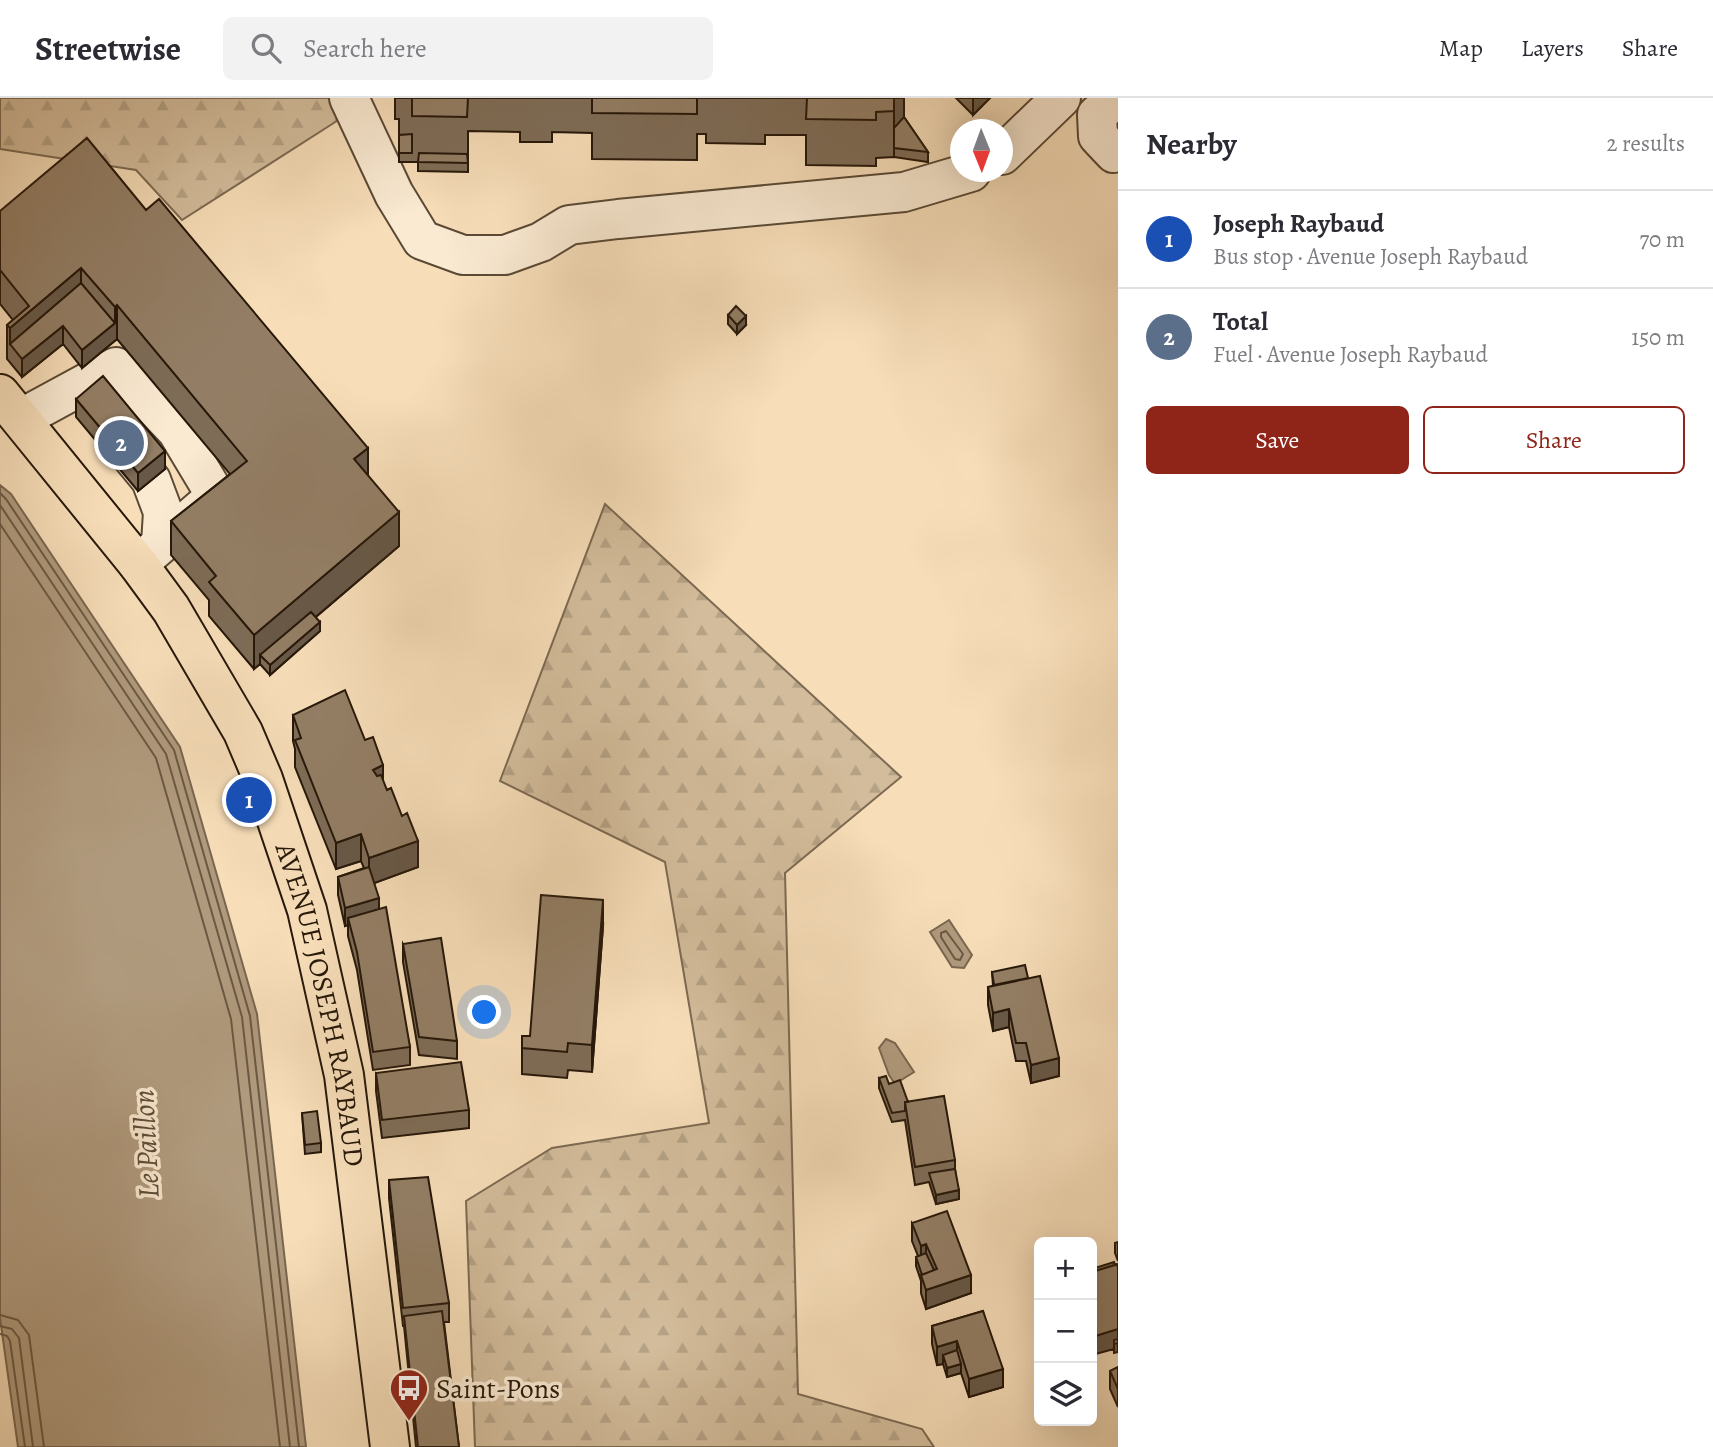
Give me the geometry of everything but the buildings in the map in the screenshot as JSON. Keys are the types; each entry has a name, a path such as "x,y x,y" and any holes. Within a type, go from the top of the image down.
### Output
{"main road":[{"name":"AVENUE JOSEPH RAYBAUD","path":"11,406 150,554 172,609 243,732 287,845 307,910 344,1075 390,1447"}],"lane":[{"path":"349,98 394,194 422,240 463,256 505,255 541,242 569,225 904,192 950,178"},
{"path":"1013,145 1061,98"},
{"path":"1116,98 1097,115 1098,136 1114,153 1118,152"},
{"path":"11,406 69,393 116,367 177,431 216,496 150,554"},
{"path":"69,393 90,405 151,480 163,512 150,554"}],"green space":[{"path":"0,98 330,98 340,119 182,220 136,170 0,149"},
{"path":"605,504 901,777 785,873 798,1394 922,1429 934,1447 475,1447 466,1201 552,1148 709,1123 665,862 500,781"}],"water":[{"name":"Le Paillon","path":"0,485 11,494 180,747 257,1014 306,1447 18,1447 0,1318"},
{"path":"949,920 972,955 964,968 952,967 930,932"},
{"path":"886,1039 895,1043 914,1072 895,1084 879,1048"}],"place":[{"name":"Total","path":"121,443"},
{"name":"Joseph Raybaud","path":"249,800"},
{"name":"Saint-Pons","path":"409,1422"}]}
